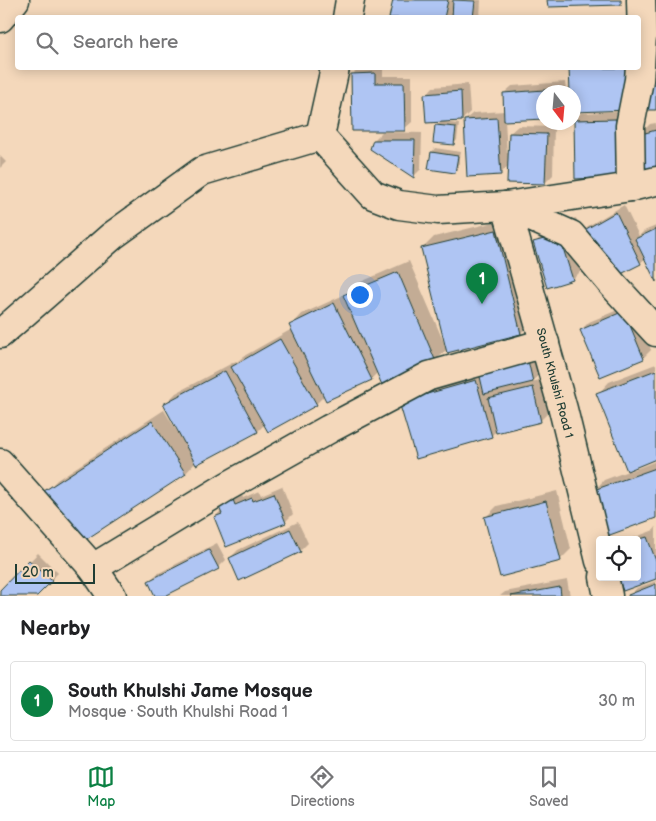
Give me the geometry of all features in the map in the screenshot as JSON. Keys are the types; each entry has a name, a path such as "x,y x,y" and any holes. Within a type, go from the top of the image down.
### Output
{"street":[{"path":"0,18 15,0"},
{"path":"347,15 350,0"},
{"path":"641,0 641,51"},
{"path":"320,136 335,70"},
{"path":"320,136 373,195 399,205 438,210 506,206 644,184 630,126 640,70"},
{"path":"0,334 112,236 202,171 320,136"},
{"path":"506,206 571,235 656,332"},
{"name":"South Khulshi Road 1","path":"506,206 563,409 596,545"},
{"path":"92,568 244,476 329,428 429,376 545,343"},
{"path":"0,463 92,568 112,596"},
{"path":"605,581 608,596"}],"building":[{"path":"393,0 448,0 445,15 390,15"},
{"path":"453,0 475,1 473,15 452,15"},
{"path":"547,0 621,0 621,5 548,7"},
{"path":"569,70 628,70 630,110 581,112 581,85 570,85"},
{"path":"375,73 375,83 404,83 405,131 352,131 351,74"},
{"path":"656,81 656,110 648,110 647,82"},
{"path":"461,91 462,121 426,123 424,94"},
{"path":"536,91 536,119 504,121 503,93"},
{"path":"497,118 501,175 467,177 464,120"},
{"path":"616,119 619,177 575,179 574,130 581,130 581,120"},
{"path":"435,125 456,127 454,145 433,143"},
{"path":"656,130 656,170 647,173 638,135"},
{"path":"509,133 547,134 545,184 507,183"},
{"path":"373,140 415,140 414,178 370,149"},
{"path":"431,152 458,156 455,173 428,169"},
{"path":"616,212 641,264 617,276 579,233"},
{"path":"656,229 656,282 635,239"},
{"path":"496,230 521,334 447,353 421,248"},
{"path":"559,235 573,280 547,288 533,242"},
{"path":"398,272 436,362 382,385 343,295"},
{"path":"334,303 372,380 326,401 289,325"},
{"path":"624,311 644,359 600,377 580,330"},
{"path":"280,339 317,405 268,432 231,367"},
{"path":"527,356 533,382 484,394 478,368"},
{"path":"656,370 656,459 627,471 596,393"},
{"path":"225,371 258,432 196,465 163,404"},
{"path":"476,380 492,437 416,459 399,402"},
{"path":"533,387 541,422 496,433 488,398"},
{"path":"152,421 186,474 79,544 44,491"},
{"path":"656,468 656,518 607,536 591,491"},
{"path":"274,493 286,523 226,547 214,517 222,514 217,503 232,497 235,505 252,498 253,501"},
{"path":"546,501 561,561 500,577 484,517"},
{"path":"290,529 301,552 239,581 229,558"},
{"path":"647,537 656,561 656,579 623,591 619,581 641,581 641,539"},
{"path":"209,550 219,569 165,596 155,596 148,581"},
{"path":"29,560 52,581 37,596 0,596 0,590"},
{"path":"656,584 656,596 628,596 628,595"},
{"path":"560,587 561,596 511,596"}],"place":[{"name":"South Khulshi Jame Mosque","path":"482,304"}]}
